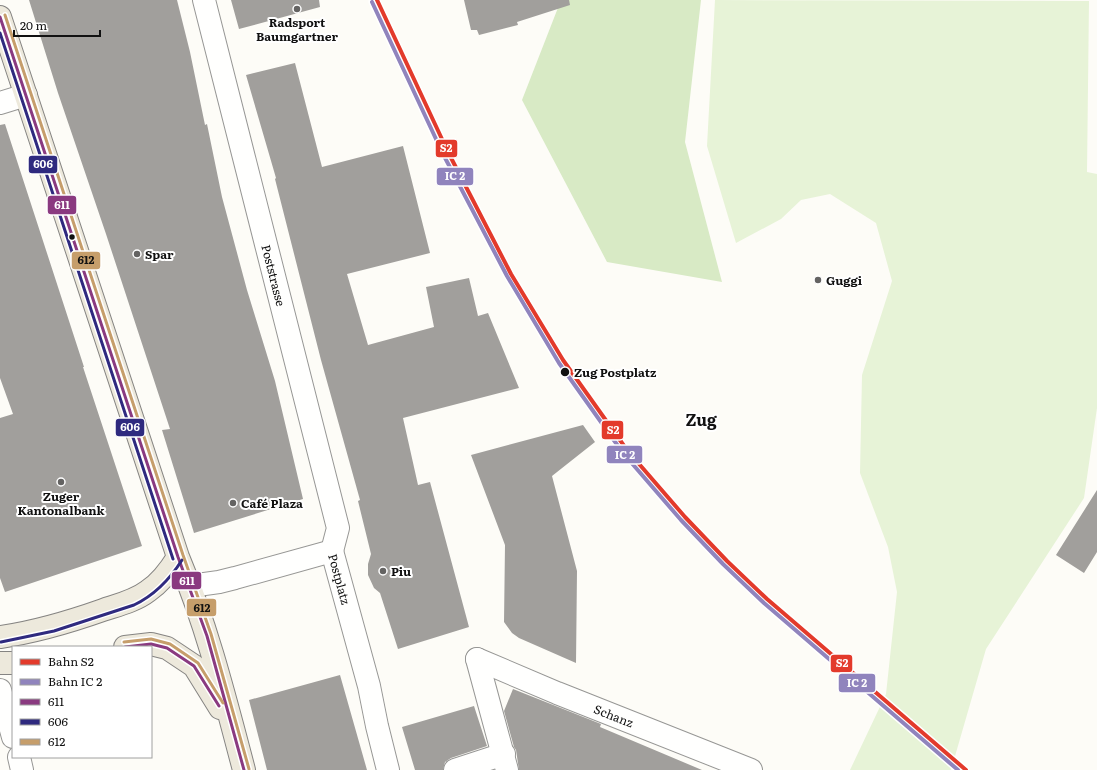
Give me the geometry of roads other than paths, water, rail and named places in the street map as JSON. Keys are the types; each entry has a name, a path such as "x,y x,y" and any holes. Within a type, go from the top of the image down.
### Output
{"main road":[{"path":"0,17 178,558 190,586 209,642 244,770"},
{"path":"0,636 24,633 60,625 127,602 148,592 168,572 178,558"},
{"path":"134,646 151,644 167,648 194,666 214,698 235,738"},
{"path":"0,662 12,662"}],"street":[{"name":"Poststrasse","path":"204,0 338,528 332,551"},
{"path":"0,103 26,95"},
{"name":"Postplatz","path":"190,586 220,582 332,551 369,686 388,770"},
{"name":"Schanz","path":"505,762 477,659 557,693 751,770"},
{"path":"0,690 12,733"},
{"path":"19,758 22,770"},
{"path":"456,770 505,762"}],"rail line":[{"name":"S2","path":"377,0 448,152 511,274 563,360 627,450 685,517 727,561 767,599 966,770"}],"place":[{"name":"Radsport Baumgartner","path":"297,9"},
{"name":"Spar","path":"137,254"},
{"name":"Guggi","path":"818,280"},
{"name":"Zug Postplatz","path":"565,372"},
{"name":"Zuger Kantonalbank","path":"61,482"},
{"name":"Café Plaza","path":"233,503"},
{"name":"Piu","path":"383,571"}],"district":[{"name":"Zug","path":"701,419"}]}
